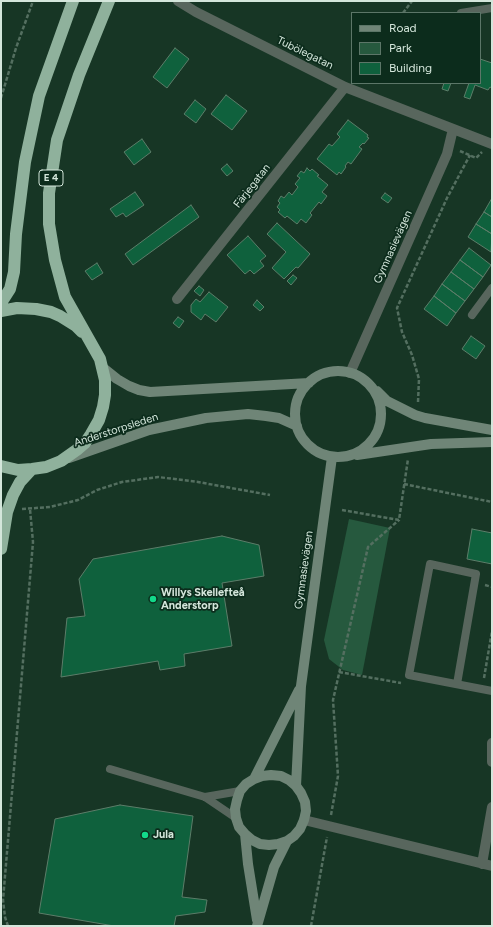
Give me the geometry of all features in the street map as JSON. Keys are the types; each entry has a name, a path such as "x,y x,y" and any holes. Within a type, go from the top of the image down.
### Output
{"highway":[{"path":"65,1 65,19"},
{"name":"E 4","path":"1,303 10,289 14,272 16,234 25,162 39,96 65,19 73,1"},
{"name":"E 4","path":"98,354 65,297 49,224 49,193 57,140 79,75 109,1"},
{"path":"1,311 17,308 36,309 51,312 76,326 86,336 98,354 105,380 105,395 99,420 85,443 78,449 61,461 46,467 18,470 1,466"},
{"path":"1,549 7,512 13,495 20,482 32,469"}],"main road":[{"path":"102,367 129,386 150,392 309,383"},
{"path":"492,430 415,415 387,401 358,376 350,373 335,371 328,372 317,377 303,389 297,400 295,413 297,426 304,440 320,453 332,457 344,457 431,444 492,442"},
{"path":"344,457 362,450 372,441 378,430 381,418 380,403 370,385"},
{"name":"Anderstorpsleden","path":"61,461 149,430 206,418 248,414 279,418 297,426"},
{"name":"Gymnasievägen","path":"296,786 301,686 332,457"},
{"name":"Gymnasievägen","path":"254,779 301,686"},
{"path":"257,924 274,868 287,841 297,832 304,820 306,811 305,802 301,793 289,780 281,776 272,775 254,779 246,784 240,791 236,804 236,818 239,827 252,840 260,844 278,844 287,841"},
{"path":"245,834 257,924"}],"street":[{"name":"Tubölegatan","path":"178,1 345,87 492,144"},
{"name":"Färjegatan","path":"177,299 345,87"},
{"name":"Gymnasievägen","path":"350,373 447,154 453,129"},
{"path":"492,743 492,762"},
{"path":"304,820 487,865 492,807"}],"lane":[{"path":"467,12 492,8"},
{"path":"472,315 492,288"},
{"path":"457,684 476,574 430,564 409,675 492,691"},
{"path":"110,769 205,797 236,818"},
{"path":"205,797 240,791"}],"path":[{"path":"1,98 16,48 33,1"},
{"path":"404,12 412,1"},
{"path":"418,405 419,379 412,355 402,332 397,308 446,198 470,155"},
{"path":"311,926 338,776 332,700 368,547 399,520 408,458"},
{"path":"18,510 50,507 78,500 97,490 122,482 158,477 198,482 270,495"},
{"path":"404,484 492,502"},
{"path":"8,926 3,900 33,542 30,509"},
{"path":"342,510 399,520"},
{"path":"482,689 492,631"}],"green space":[{"path":"349,519 390,528 362,675 343,670 329,659 324,640"}],"building":[{"path":"175,48 189,59 167,88 153,77"},
{"path":"481,59 492,63 492,88 490,87 488,90 475,85 470,99 464,97 469,84 481,84"},
{"path":"444,84 451,84 448,91 442,89"},
{"path":"226,95 247,111 232,130 211,114"},
{"path":"195,100 206,109 196,123 184,114"},
{"path":"348,120 368,135 367,137 369,138 359,147 362,149 351,164 348,162 341,174 339,172 337,175 317,159 329,144 332,146 340,137 337,134"},
{"path":"142,139 151,152 134,165 124,152"},
{"path":"227,164 233,171 227,176 221,169"},
{"path":"307,168 310,171 312,169 319,175 317,176 328,185 322,192 327,196 321,204 319,202 310,213 312,215 306,223 301,219 297,224 287,216 285,218 278,212 280,210 277,207 280,203 278,201 281,196 284,198 289,192 292,195 298,187 295,184 300,178 297,176 301,171 304,173"},
{"path":"135,192 144,205 126,217 123,213 116,217 110,209"},
{"path":"385,193 392,198 388,203 381,198"},
{"path":"492,198 492,217 484,212"},
{"path":"191,205 199,217 133,265 125,254"},
{"path":"484,212 492,217 492,234 476,224"},
{"path":"277,223 310,254 298,268 296,267 284,279 272,268 286,252 267,234"},
{"path":"476,224 492,234 491,252 468,237"},
{"path":"248,236 266,256 260,261 264,266 254,274 250,270 245,274 227,255"},
{"path":"469,248 491,265 483,277 460,260"},
{"path":"460,260 483,277 474,289 451,272"},
{"path":"97,263 103,273 92,280 85,271"},
{"path":"451,272 474,289 465,301 442,284"},
{"path":"293,275 297,278 291,285 287,281"},
{"path":"442,284 465,301 456,313 434,296"},
{"path":"199,286 204,290 200,296 194,291"},
{"path":"209,292 228,307 216,322 205,314 201,320 191,312 191,305 196,299 200,302"},
{"path":"434,296 456,313 447,326 424,309"},
{"path":"257,300 264,307 260,311 253,305"},
{"path":"178,317 184,321 179,328 173,323"},
{"path":"471,336 485,346 476,359 462,349"},
{"path":"472,529 492,533 492,564 467,559"},
{"name":"Willys Skellefteå Anderstorp","path":"222,536 259,545 264,576 222,583 232,646 184,654 185,666 160,670 158,661 61,677 67,618 85,616 79,579 93,559"},
{"path":"120,805 193,816 182,897 207,900 205,912 176,916 174,926 114,926 39,913 55,819"}],"place":[{"name":"Willys Skellefteå Anderstorp","path":"153,599"},
{"name":"Jula","path":"145,835"}]}
